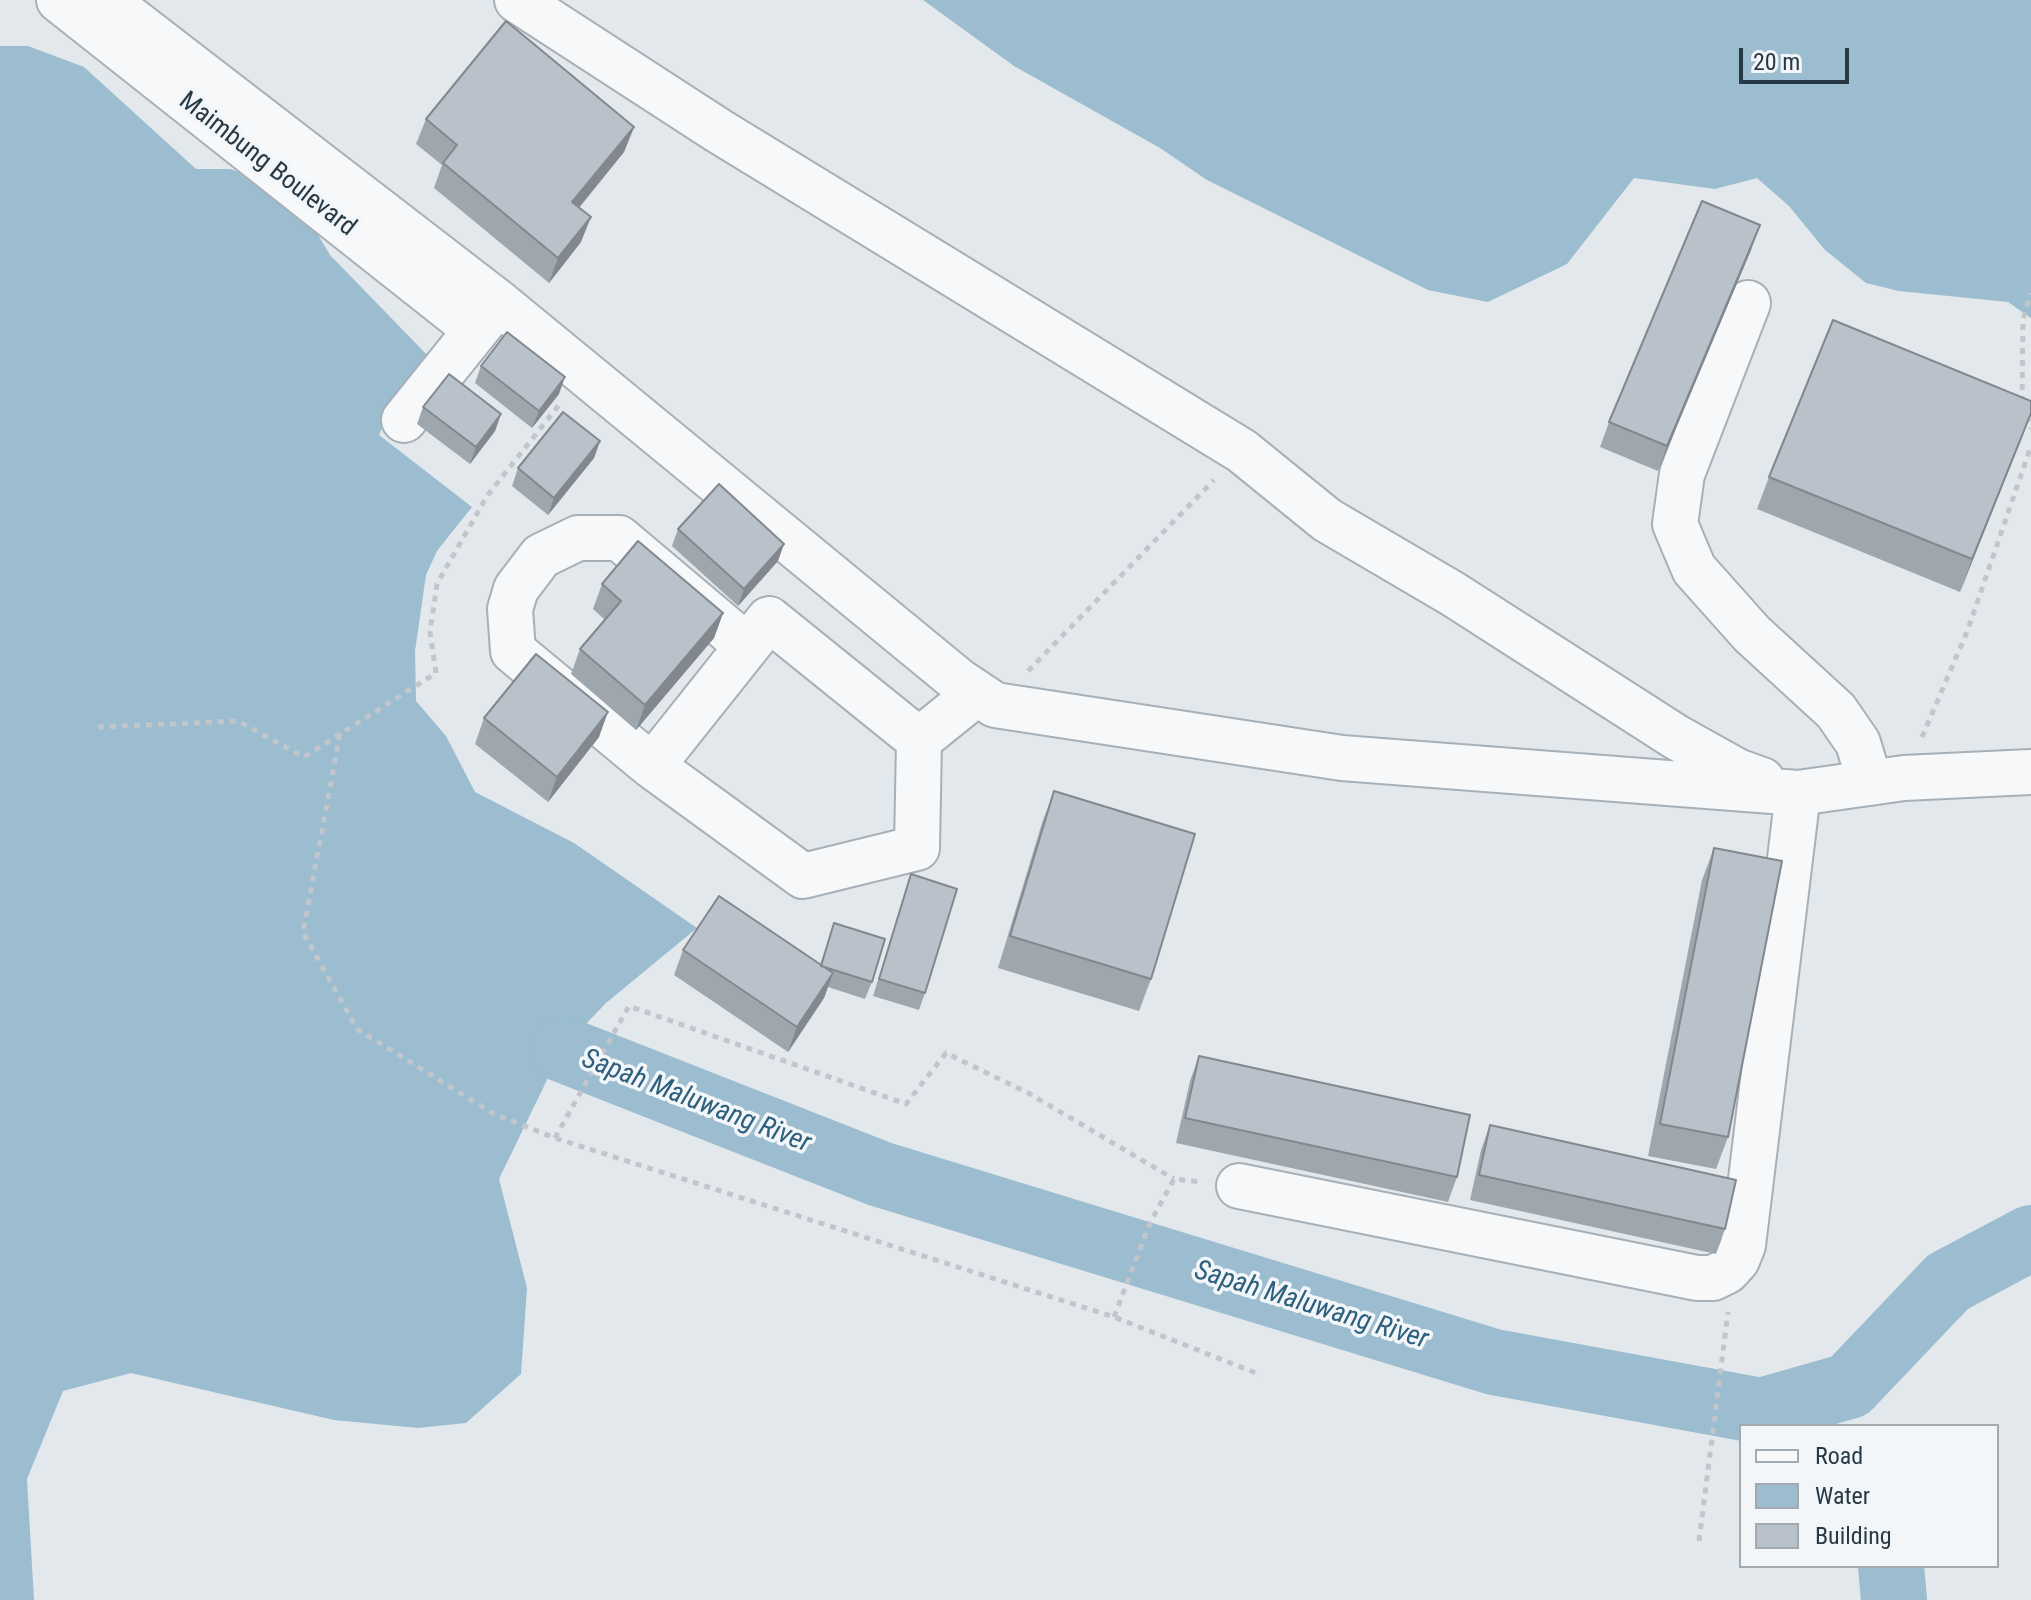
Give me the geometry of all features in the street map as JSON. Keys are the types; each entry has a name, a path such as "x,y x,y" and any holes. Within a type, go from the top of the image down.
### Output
{"street":[{"name":"Maimbung Boulevard","path":"59,0 487,316"},
{"path":"106,0 487,316 585,372 986,700 1342,758 1798,793 1887,780 2031,772"},
{"path":"517,0 719,131 1242,451 1327,520 1453,594 1676,737 1737,771 1798,793"},
{"path":"1748,303 1682,474 1675,524 1694,569 1752,634 1836,711 1887,780"},
{"path":"404,420 487,316"},
{"path":"747,646 619,538 599,535 558,544 527,571 510,609 513,651 652,766 803,876 917,848 919,740"},
{"path":"652,766 769,619 919,740"},
{"path":"919,740 986,700"},
{"path":"1239,1186 1697,1278 1713,1278 1727,1271 1737,1260 1743,1245 1798,793"}],"path":[{"path":"2031,293 2023,319 2022,401 2031,429"},
{"path":"98,727 238,721 304,757 436,673 430,632 437,584 459,540 487,496 585,372"},
{"path":"1887,780 1967,632 2031,446"},
{"path":"986,700 1242,451"},
{"path":"340,734 303,932 357,1029 494,1114 555,1138 1114,1317 1261,1375"},
{"path":"555,1138 629,1006 906,1104 946,1053 1030,1094 1174,1179 1239,1186"},
{"path":"1114,1317 1150,1223 1174,1179"},
{"path":"1699,1541 1728,1320"}],"water":[{"path":"923,0 2031,0 2031,318 2008,302 1899,291 1866,283 1825,250 1789,206 1757,178 1715,189 1634,178 1567,264 1488,302 1428,290 1207,180 1160,148 1014,66"},
{"path":"0,46 28,46 84,67 196,169 230,169 255,177 305,213 330,255 431,359 390,409 379,435 472,507 437,551 426,575 415,651 416,701 446,736 475,792 574,843 697,928 606,1003 562,1049 499,1179 527,1288 521,1374 466,1423 418,1428 334,1420 131,1373 63,1391 27,1479 34,1600 0,1600"}],"building":[{"path":"506,21 634,127 572,202 591,217 558,258 443,163 457,145 426,119"},
{"path":"1702,201 1760,225 1667,446 1609,422"},
{"path":"1833,320 2031,401 2031,413 1972,559 1769,477"},
{"path":"507,332 565,377 539,411 481,366"},
{"path":"449,374 501,414 476,447 423,407"},
{"path":"563,412 600,441 554,498 518,468"},
{"path":"719,484 784,544 744,589 678,529"},
{"path":"638,541 723,613 645,705 580,649 621,601 602,584"},
{"path":"536,654 608,712 557,777 484,718"},
{"path":"1054,791 1195,834 1151,979 1010,936"},
{"path":"1714,848 1782,861 1728,1137 1660,1124"},
{"path":"911,874 957,889 925,993 879,979"},
{"path":"719,896 833,973 797,1027 683,950"},
{"path":"834,923 885,939 872,982 821,966"},
{"path":"1199,1056 1470,1115 1457,1177 1185,1118"},
{"path":"1490,1125 1736,1180 1725,1229 1479,1175"}],"waterway":[{"name":"Sapah Maluwang River","path":"562,1049 880,1174 1494,1362 1761,1411 1849,1386 1948,1282 2031,1238"},
{"path":"1891,1568 1894,1600"}]}
